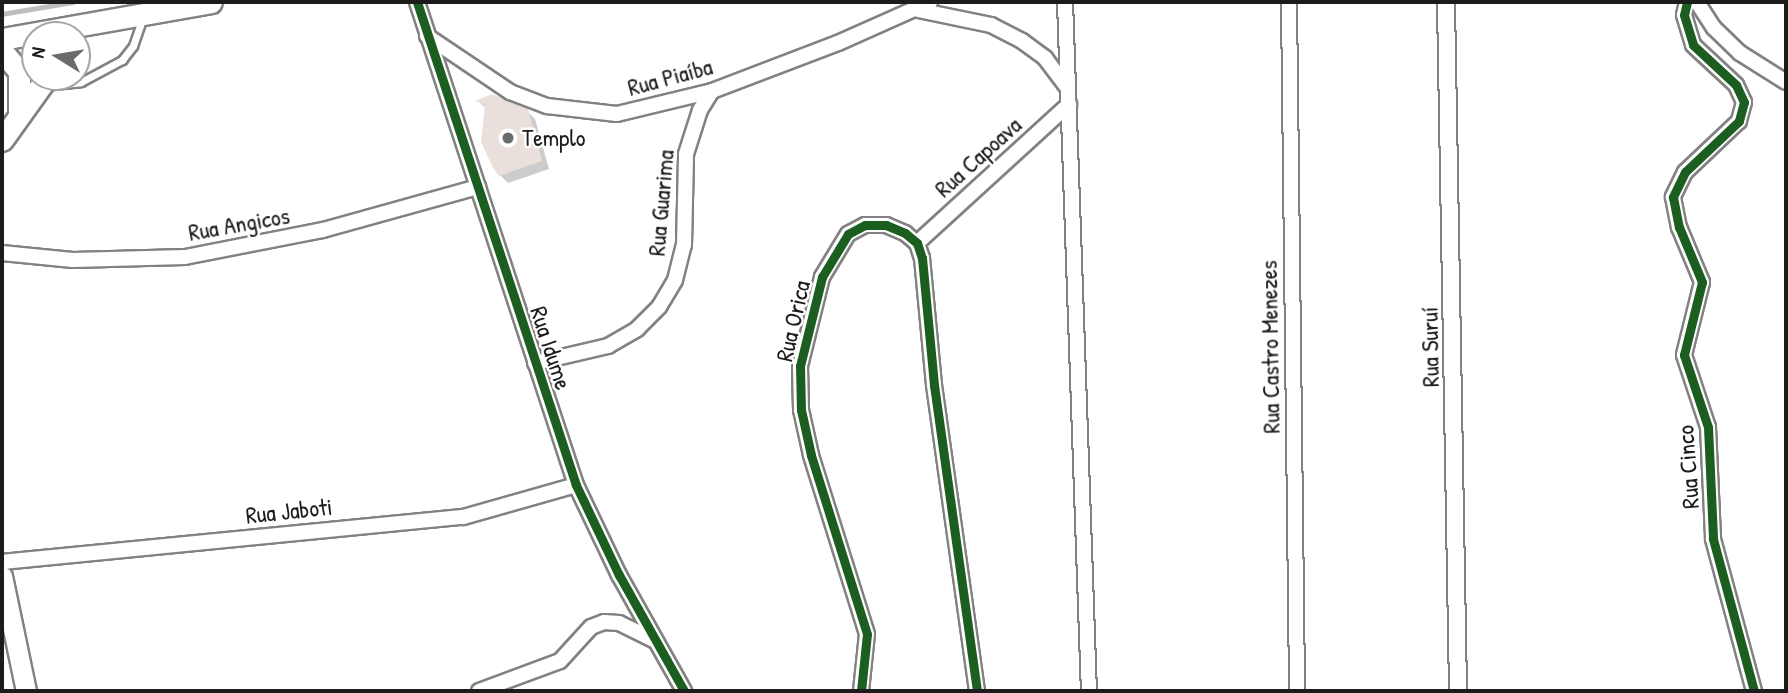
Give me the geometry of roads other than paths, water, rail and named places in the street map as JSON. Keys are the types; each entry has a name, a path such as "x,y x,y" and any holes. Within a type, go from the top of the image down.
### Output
{"main road":[{"path":"2,39 211,2"},
{"path":"91,28 102,20"},
{"path":"2,51 19,71 19,114"},
{"path":"2,139 36,91"},
{"path":"2,576 26,691"}],"street":[{"name":"Rua Idume","path":"417,2 576,485 684,691"},
{"path":"1065,2 1089,691"},
{"name":"Rua Castro Menezes","path":"1289,2 1297,691"},
{"name":"Rua Suruí","path":"1446,2 1458,691"},
{"name":"Rua Cinco","path":"1687,2 1684,15 1693,45 1736,85 1744,102 1739,121 1685,172 1673,197 1702,282 1684,355 1708,427 1713,539 1754,691"},
{"path":"1697,2 1714,29 1740,53 1786,82"},
{"name":"Rua Piaíba","path":"427,36 510,92 547,106 617,114 712,91 924,6"},
{"path":"924,6 991,25 1022,41 1045,58 1068,88"},
{"name":"Rua Guarima","path":"535,363 608,346 637,329 659,307 675,280 684,246 686,154 700,110 712,91"},
{"name":"Rua Capoava","path":"917,243 1069,104"},
{"name":"Rua Angicos","path":"2,253 73,260 185,257 324,230 478,187"},
{"name":"Rua Orica","path":"861,691 867,634 811,455 800,411 800,366 822,277 848,233 865,225 886,225 917,243"},
{"path":"917,243 977,691"},
{"name":"Rua Jaboti","path":"2,562 463,516 576,485"},
{"path":"479,691 560,661 591,627 604,622 619,623 656,641"}],"lane":[{"path":"91,77 122,60 133,46 144,13"}],"railway":[{"path":"2,14 73,2"}],"place":[{"name":"Templo","path":"508,138"}]}
